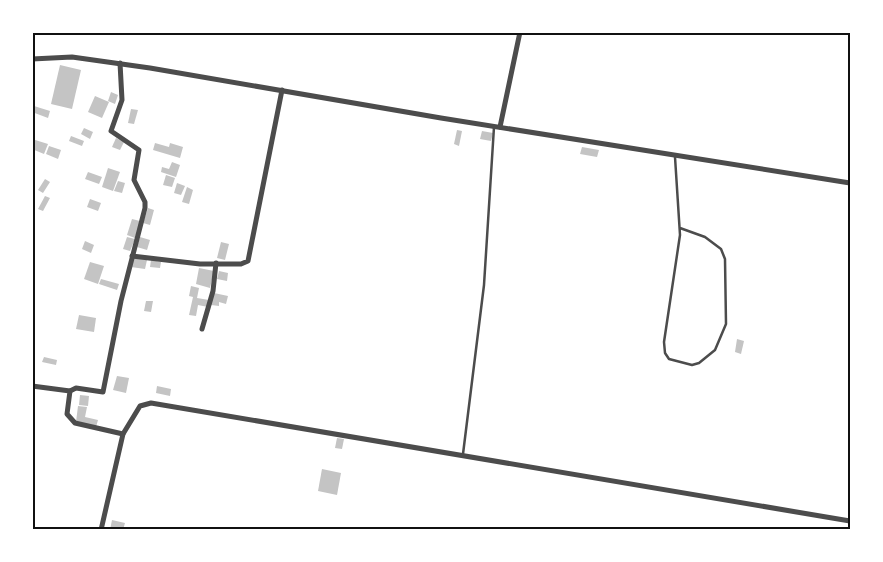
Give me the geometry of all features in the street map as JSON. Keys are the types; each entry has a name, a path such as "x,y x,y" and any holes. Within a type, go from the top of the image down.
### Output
{"street":[{"path":"494,126 501,127 520,32"},
{"path":"32,59 72,57 120,63 494,126 850,183"},
{"path":"32,386 70,391 76,388 103,392 132,256 145,206 134,180 139,150 111,132 122,100 120,63"},
{"path":"132,256 193,264 241,264 250,259 282,90"},
{"path":"202,330 213,292 216,263"},
{"path":"70,391 67,414 75,423 123,434"},
{"path":"101,530 123,434 140,406 151,403 463,454 850,521"}],"lane":[{"path":"463,454 484,285 494,126"},
{"path":"675,154 680,228 664,342 665,353 669,359 692,365 709,357 722,338 727,312 725,259 716,244 680,228"}],"building":[{"path":"60,65 81,70 72,109 51,104"},
{"path":"111,92 118,95 115,104 108,101"},
{"path":"95,96 109,102 102,118 88,112"},
{"path":"34,106 50,111 48,118 32,112"},
{"path":"131,109 138,110 134,124 128,123"},
{"path":"84,128 93,132 90,139 81,134"},
{"path":"457,130 462,131 459,146 454,144"},
{"path":"482,131 493,133 491,141 480,139"},
{"path":"71,136 84,141 82,146 69,141"},
{"path":"116,138 124,142 120,150 112,147"},
{"path":"32,139 48,144 44,154 32,149"},
{"path":"155,143 169,147 170,143 183,147 180,158 153,150"},
{"path":"49,146 61,150 58,159 46,154"},
{"path":"582,147 599,150 597,157 580,154"},
{"path":"172,162 180,165 176,177 161,172 162,167 169,169"},
{"path":"108,168 120,172 113,191 102,187"},
{"path":"88,172 102,177 99,184 85,179"},
{"path":"166,175 175,178 172,187 163,185"},
{"path":"45,179 50,182 43,193 38,190"},
{"path":"118,181 125,183 122,193 114,191"},
{"path":"177,183 185,186 181,195 174,193"},
{"path":"187,187 193,190 189,204 182,202"},
{"path":"45,196 50,198 43,211 38,209"},
{"path":"90,199 101,203 98,211 87,207"},
{"path":"148,208 154,210 150,225 143,223"},
{"path":"132,219 140,221 135,238 127,235"},
{"path":"127,237 135,239 130,251 123,249"},
{"path":"140,237 150,240 147,250 137,247"},
{"path":"85,241 94,245 91,253 82,249"},
{"path":"221,242 229,244 225,260 217,258"},
{"path":"133,257 147,260 145,269 131,267"},
{"path":"151,260 161,262 160,268 150,267"},
{"path":"90,262 104,266 98,284 84,279"},
{"path":"199,268 214,271 210,288 196,284"},
{"path":"219,271 228,273 227,281 217,279"},
{"path":"101,279 119,284 117,290 99,284"},
{"path":"191,286 199,288 197,298 209,300 208,307 198,305 196,316 189,315 193,297 189,296"},
{"path":"214,293 228,296 226,304 219,302 219,306 211,305"},
{"path":"146,301 153,301 151,312 144,311"},
{"path":"79,315 96,318 94,332 76,329"},
{"path":"737,339 744,341 741,354 735,352"},
{"path":"44,357 57,360 56,365 42,362"},
{"path":"117,376 129,378 126,393 113,390"},
{"path":"157,386 171,389 170,396 156,393"},
{"path":"80,395 89,396 88,406 79,405"},
{"path":"78,406 87,407 85,417 98,420 96,427 76,422"},
{"path":"337,438 344,439 342,449 335,448"},
{"path":"322,469 341,473 337,495 318,491"},
{"path":"112,520 125,523 123,530 110,530"}]}
